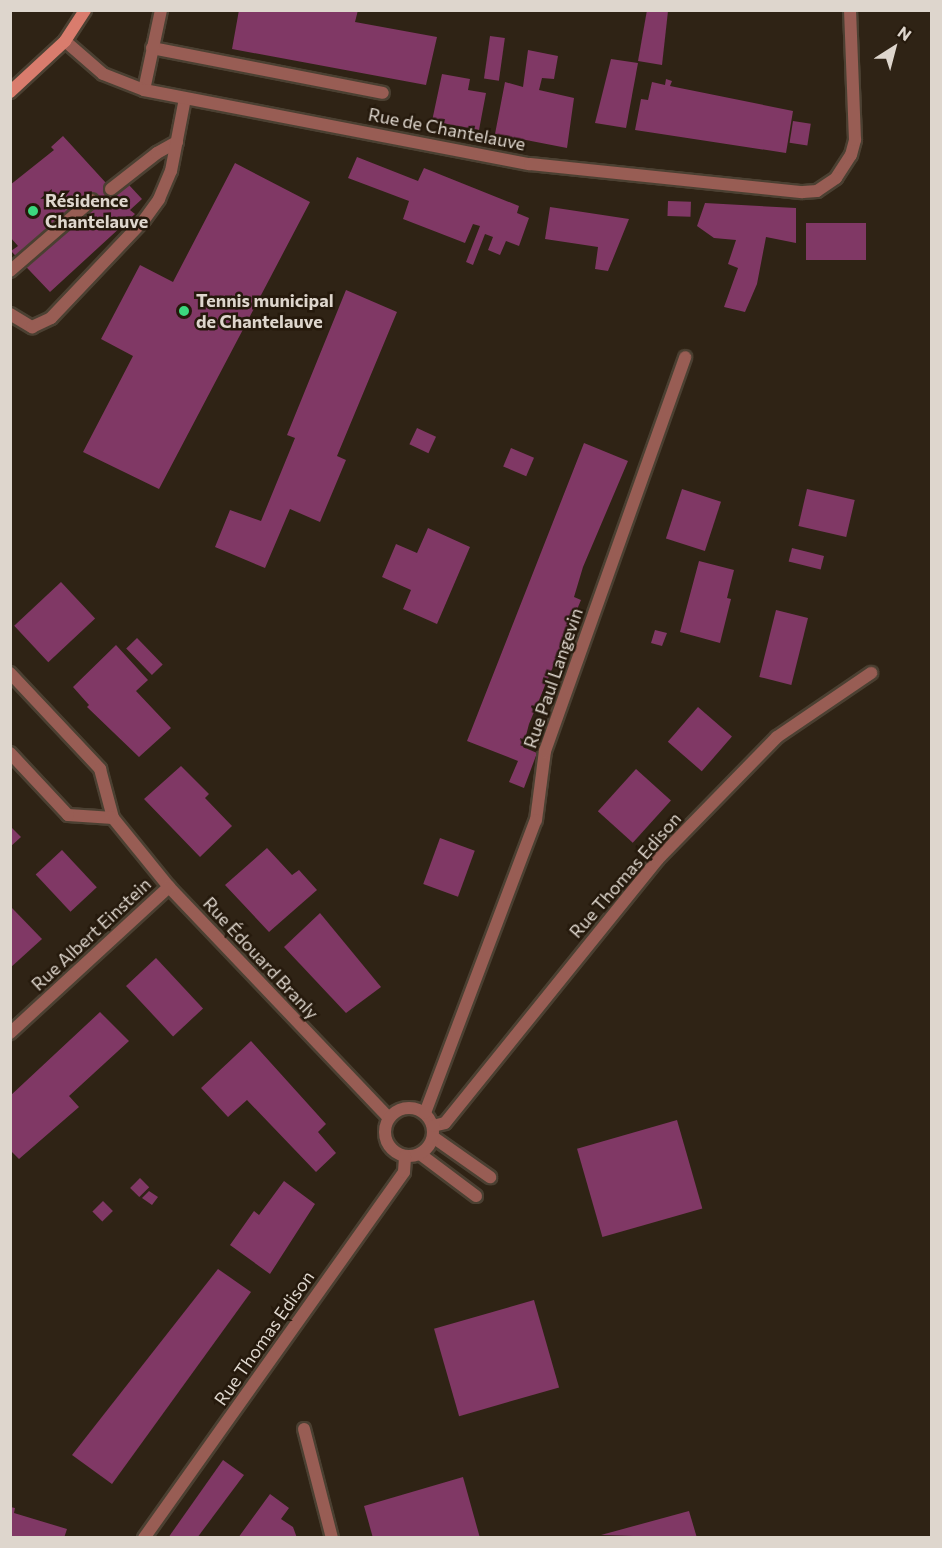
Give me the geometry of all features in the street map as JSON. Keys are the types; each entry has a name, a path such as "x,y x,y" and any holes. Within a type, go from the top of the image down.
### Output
{"street":[{"path":"10,92 65,41 85,10"},
{"path":"144,90 161,10"},
{"name":"Rue de Chantelauve","path":"65,41 103,74 144,90 530,164 803,192 817,191 836,178 851,155 855,140 850,10"},
{"path":"152,48 383,93"},
{"path":"10,314 32,327 51,318 159,199 177,142 185,98"},
{"path":"111,189 177,142"},
{"path":"10,271 92,200"},
{"name":"Rue Paul Langevin","path":"425,1113 536,819 545,751 684,357"},
{"name":"Rue Édouard Branly","path":"10,673 100,769 113,818 169,887 389,1118"},
{"name":"Rue Thomas Edison","path":"433,1132 445,1123 666,851 777,737 871,673"},
{"path":"10,753 68,815 113,818"},
{"name":"Rue Albert Einstein","path":"10,1032 169,887"},
{"path":"476,1196 420,1154 405,1156 387,1141 389,1118 410,1107 425,1113 433,1132 490,1177"},
{"path":"420,1154 433,1132"},
{"name":"Rue Thomas Edison","path":"144,1538 404,1172 405,1156"},
{"path":"304,1429 332,1538"}],"building":[{"path":"239,10 358,10 355,22 437,37 426,85 232,49"},
{"path":"647,10 668,11 662,65 638,61"},
{"path":"490,36 505,38 499,81 484,79"},
{"path":"528,50 558,56 554,79 542,78 539,90 574,98 567,148 495,134 505,82 523,87"},
{"path":"611,59 638,63 626,128 595,123"},
{"path":"442,74 470,79 468,90 486,93 479,130 432,121"},
{"path":"666,79 672,81 670,86 793,111 786,153 635,130 641,99 648,100 652,82 665,85"},
{"path":"793,121 811,124 807,146 790,143"},
{"path":"63,136 117,195 129,185 142,199 130,210 135,214 50,292 11,251 18,246 10,237 10,185 54,150 51,147"},
{"path":"357,157 418,181 424,168 519,206 517,213 529,218 519,246 506,241 500,255 488,250 493,237 485,234 473,265 466,262 480,226 473,224 465,243 403,219 409,201 348,178"},
{"name":"Tennis municipal de Chantelauve","path":"235,163 310,202 159,489 83,452 133,356 101,339 140,265 173,282"},
{"path":"668,201 691,202 690,217 667,216"},
{"path":"705,203 796,208 796,243 766,237 757,284 745,312 724,307 738,268 728,264 736,240 714,238 697,226"},
{"path":"550,207 629,219 608,271 595,269 598,247 545,239"},
{"path":"806,223 866,223 866,260 806,260"},
{"path":"346,290 397,312 337,456 346,460 320,522 290,509 265,568 215,547 230,510 261,521 295,438 287,435"},
{"path":"417,428 436,437 428,453 409,444"},
{"path":"584,443 628,461 583,567 574,597 581,600 529,724 523,747 537,753 524,788 509,782 518,761 467,741"},
{"path":"511,448 534,458 526,476 503,466"},
{"path":"682,489 721,502 705,551 666,538"},
{"path":"807,489 855,500 846,537 798,526"},
{"path":"428,528 470,547 437,624 403,609 411,590 382,577 396,544 417,553"},
{"path":"792,548 824,556 821,570 789,562"},
{"path":"699,561 734,570 727,598 731,599 720,643 680,632"},
{"path":"61,582 95,619 48,662 14,626"},
{"path":"776,610 808,618 791,685 759,677"},
{"path":"655,630 667,633 662,646 651,643"},
{"path":"137,638 163,665 152,675 126,648"},
{"path":"116,645 148,680 136,691 171,728 139,757 87,707 89,705 73,687"},
{"path":"698,707 732,737 702,771 668,742"},
{"path":"181,766 209,794 205,798 232,826 200,857 144,799"},
{"path":"636,769 671,800 633,843 598,811"},
{"path":"10,826 21,837 10,847"},
{"path":"440,838 475,851 458,897 423,884"},
{"path":"267,848 292,875 299,870 317,890 269,932 225,885"},
{"path":"62,850 97,887 70,912 36,875"},
{"path":"12,908 42,939 10,968 10,909"},
{"path":"320,913 381,987 346,1013 284,947"},
{"path":"156,958 203,1008 173,1036 126,986"},
{"path":"100,1012 129,1041 69,1096 79,1107 19,1159 10,1150 10,1096"},
{"path":"251,1041 326,1124 318,1132 336,1153 316,1172 247,1100 228,1117 201,1088"},
{"path":"677,1120 702,1208 602,1237 577,1149"},
{"path":"140,1178 149,1187 139,1197 130,1188"},
{"path":"284,1181 315,1204 270,1274 230,1245 254,1211 259,1215"},
{"path":"149,1191 158,1197 152,1205 142,1198"},
{"path":"103,1201 113,1211 102,1222 92,1212"},
{"path":"218,1269 251,1292 112,1484 72,1455"},
{"path":"534,1300 559,1387 459,1416 434,1329"},
{"path":"223,1460 244,1475 197,1538 168,1538"},
{"path":"463,1477 480,1538 373,1538 364,1506"},
{"path":"270,1494 289,1508 281,1519 293,1527 297,1538 238,1538"},
{"path":"10,1507 15,1508 14,1513 67,1529 64,1538 10,1538"},
{"path":"689,1511 697,1538 601,1535"}],"place":[{"name":"Résidence Chantelauve","path":"33,211"},
{"name":"Tennis municipal de Chantelauve","path":"184,311"}]}
